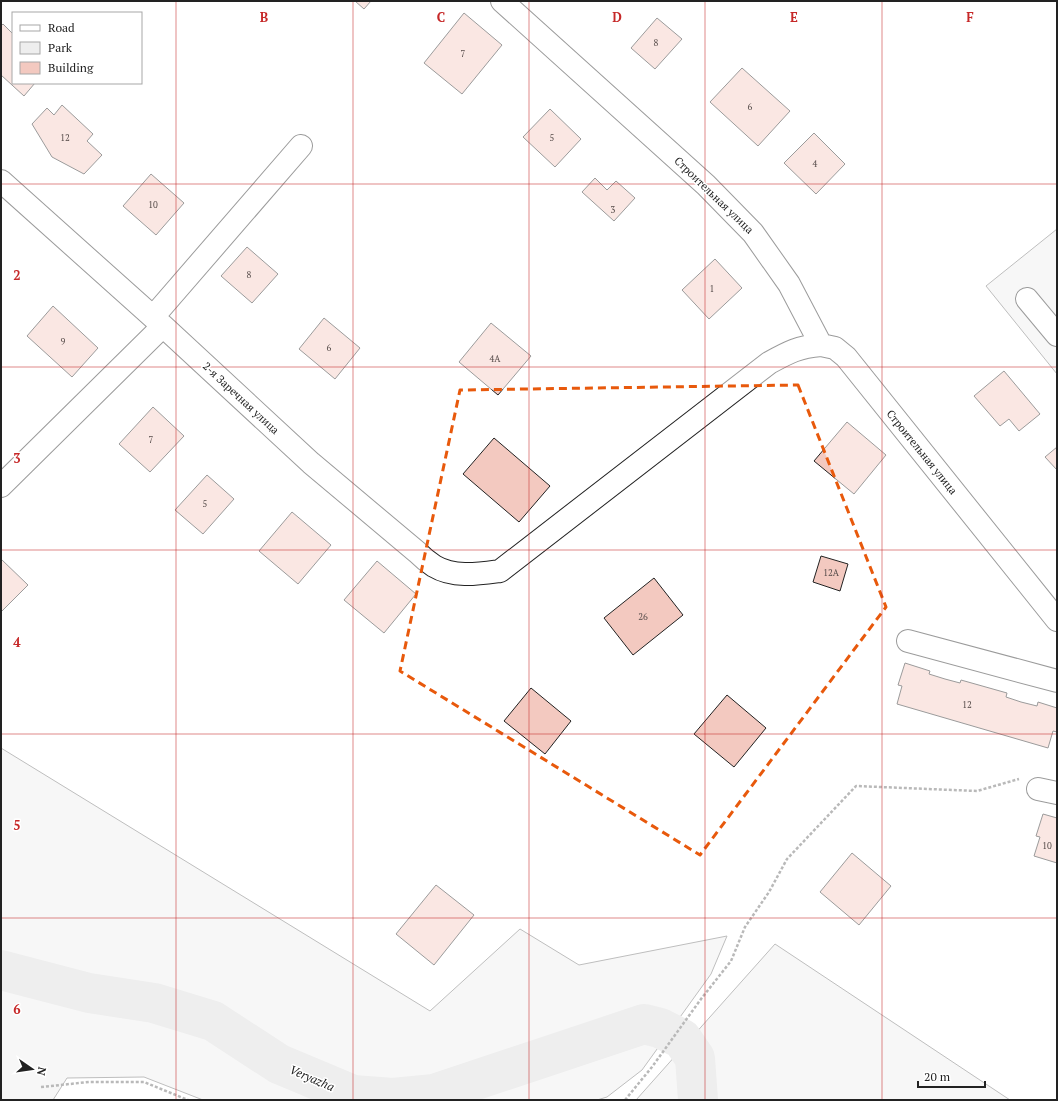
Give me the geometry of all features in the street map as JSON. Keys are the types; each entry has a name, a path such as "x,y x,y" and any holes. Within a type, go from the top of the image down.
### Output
{"street":[{"name":"Строительная улица","path":"502,1 706,185 753,233 789,284 821,345 835,348 846,357 1057,620"},
{"path":"1,486 158,322 301,146"},
{"name":"2-я Заречная улица","path":"1,181 158,322 311,463 434,566 451,573 476,574 500,571 769,363 795,349 821,345"},
{"path":"1027,299 1057,335"},
{"path":"908,641 1057,681"}],"path":[{"path":"625,1100 652,1067 701,999 731,961 745,927 770,892 787,859 856,786 977,791 1039,787"},
{"path":"41,1087 89,1082 144,1082 188,1100"}],"highlighted area":[{"path":"798,385 886,607 700,855 400,671 460,390"}],"green space":[{"path":"1,748 430,1011 520,929 579,965 727,936 711,974 642,1070 607,1097 597,1100 203,1100 144,1077 67,1078 53,1100 1,1100"},
{"path":"775,944 1010,1100 636,1100"}],"shaded area":[{"path":"1057,229 1057,374 986,286"}],"building":[{"path":"355,1 371,1 364,9"},
{"path":"464,13 502,45 462,94 424,63"},
{"path":"657,18 682,39 655,69 631,48"},
{"path":"3,24 12,33 12,84 34,84 24,96 1,75 1,26"},
{"path":"742,68 790,111 758,146 710,102"},
{"path":"62,105 93,134 87,141 102,155 84,174 52,157 32,124 47,108 54,115"},
{"path":"550,109 581,139 555,167 523,137"},
{"path":"814,133 845,164 816,194 784,163"},
{"path":"151,174 184,203 156,235 123,206"},
{"path":"595,178 607,190 616,181 635,198 614,221 582,192"},
{"path":"247,247 278,274 252,303 221,276"},
{"path":"715,259 742,288 709,319 682,290"},
{"path":"53,306 98,348 72,377 27,336"},
{"path":"324,318 360,348 335,379 299,349"},
{"path":"491,323 531,356 498,395 459,362"},
{"path":"1004,371 1040,414 1019,431 1009,419 1000,426 974,396"},
{"path":"153,407 184,436 150,472 119,444"},
{"path":"847,422 886,455 854,494 814,461"},
{"path":"494,438 550,486 519,522 463,474"},
{"path":"1057,447 1057,470 1045,457"},
{"path":"207,475 234,499 203,534 175,510"},
{"path":"292,512 331,545 298,584 259,551"},
{"path":"821,556 848,564 840,591 813,582"},
{"path":"1,559 28,585 1,612"},
{"path":"377,561 416,594 384,633 344,600"},
{"path":"654,578 683,615 633,655 604,618"},
{"path":"905,663 930,671 929,674 945,679 960,683 961,680 1007,693 1006,697 1021,702 1037,706 1038,702 1057,708 1057,732 1053,731 1048,748 897,704 902,686 898,685"},
{"path":"531,688 571,721 545,754 504,721"},
{"path":"727,695 766,728 734,767 694,734"},
{"path":"1043,814 1057,818 1057,863 1034,856 1040,837 1036,836"},
{"path":"852,853 891,886 859,925 820,892"},
{"path":"436,885 474,915 434,965 396,934"}],"waterway":[{"name":"Veryazha","path":"1,970 89,993 154,1003 213,1021 279,1064 353,1095 393,1098 434,1094 644,1024 660,1028 682,1039 695,1058 698,1100"}]}
